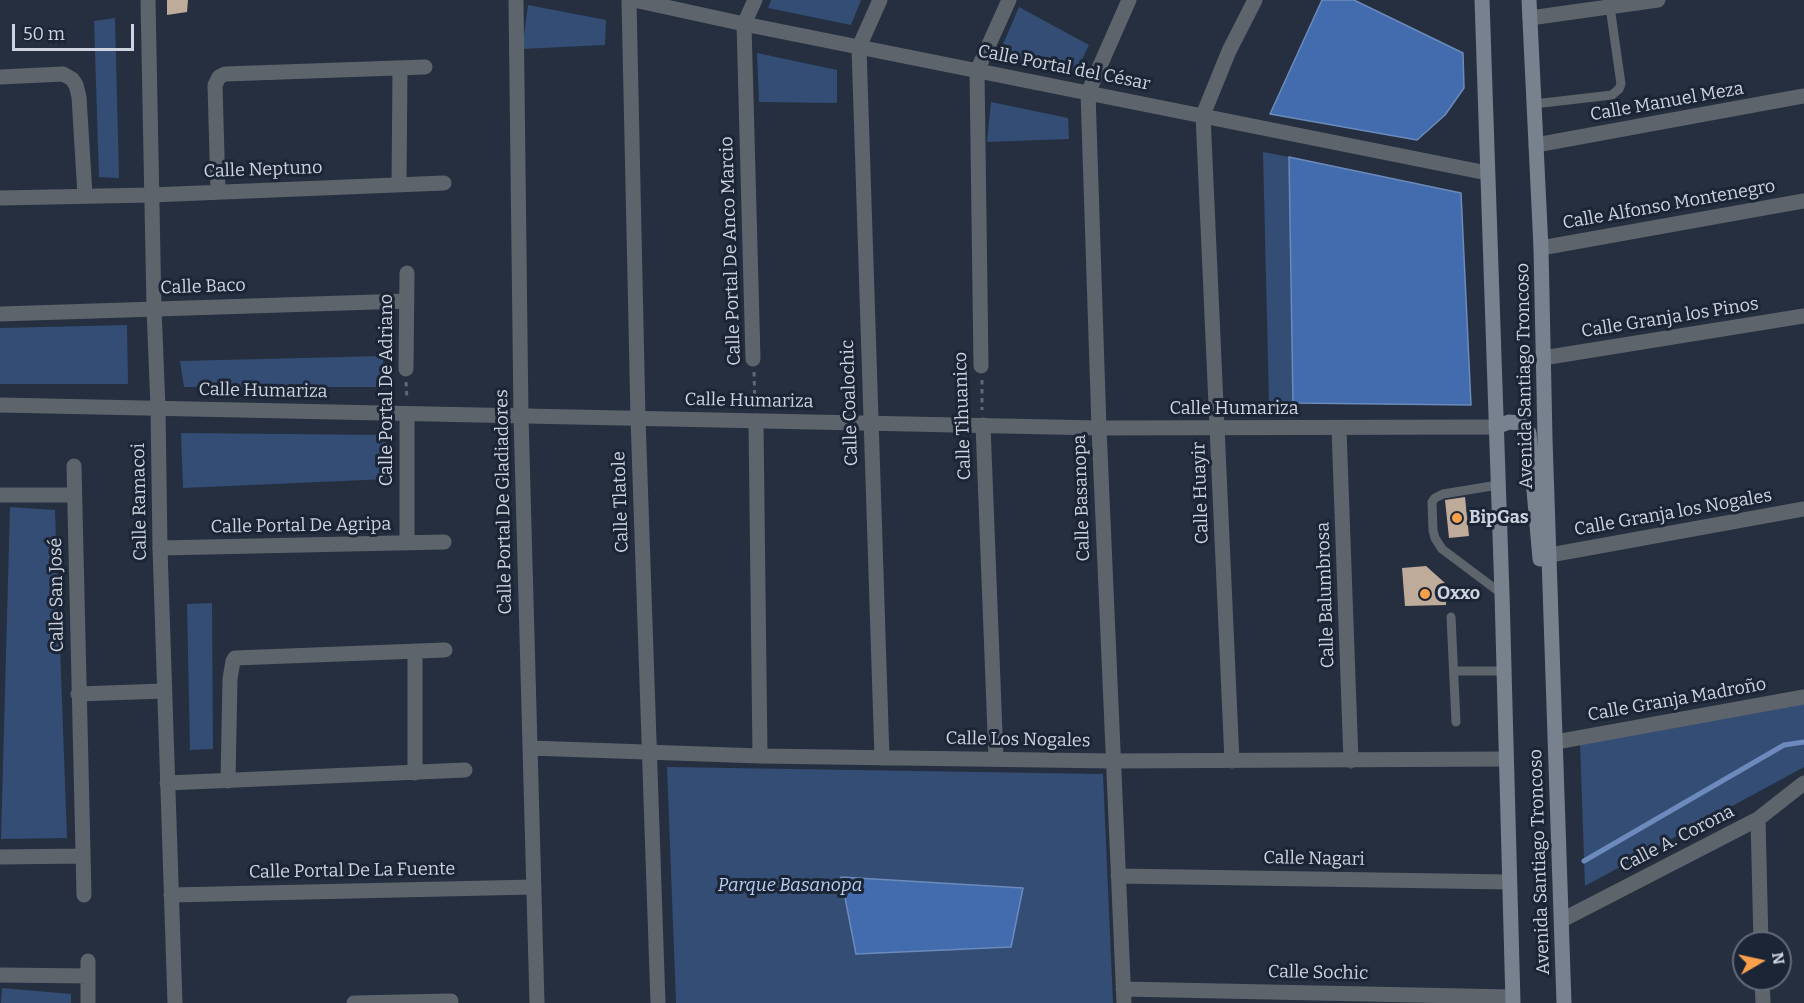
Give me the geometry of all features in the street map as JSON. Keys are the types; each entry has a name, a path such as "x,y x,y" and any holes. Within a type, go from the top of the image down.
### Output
{"main road":[{"name":"Avenida Santiago Troncoso","path":"1482,0 1502,594 1512,1000"},
{"name":"Avenida Santiago Troncoso","path":"1529,0 1542,248 1543,358 1564,1003"},
{"path":"1496,427 1509,422 1520,423 1529,432 1542,573 1545,585 1551,592"}],"street":[{"name":"Calle Ramacoi","path":"148,0 160,548 175,1003"},
{"name":"Calle Portal De Gladiadores","path":"516,0 521,416 537,1003"},
{"name":"Calle Tlatole","path":"629,0 638,418 658,1003"},
{"name":"Calle Portal del César","path":"634,0 1487,172"},
{"name":"Calle Portal De Anco Marcio","path":"753,359 744,24 755,0"},
{"path":"859,47 880,0"},
{"path":"977,70 1009,0"},
{"name":"Calle Basanopa","path":"1123,996 1099,428 1088,93 1130,0"},
{"path":"1203,115 1229,51 1255,0"},
{"path":"1530,18 1658,0"},
{"name":"Calle Coalochic","path":"859,47 882,758"},
{"path":"218,191 215,85 219,77 232,72 425,67"},
{"path":"399,185 400,68"},
{"name":"Calle Tihuanico","path":"977,70 981,366"},
{"path":"0,77 63,74 72,79 79,97 84,195"},
{"name":"Calle Manuel Meza","path":"1536,145 1804,96"},
{"name":"Calle Huayir","path":"1203,115 1232,761"},
{"name":"Calle Neptuno","path":"0,198 151,195 444,183"},
{"name":"Calle Alfonso Montenegro","path":"1542,248 1804,201"},
{"name":"Calle Portal De Adriano","path":"406,369 407,273"},
{"name":"Calle Baco","path":"0,314 407,301"},
{"name":"Calle Granja los Pinos","path":"1543,358 1804,316"},
{"name":"Calle Humariza","path":"0,405 1099,428 1496,427"},
{"name":"Calle Portal De Adriano","path":"407,414 407,543"},
{"path":"756,420 760,756"},
{"name":"Calle Tihuanico","path":"982,425 996,759"},
{"name":"Calle Balumbrosa","path":"1340,429 1351,761"},
{"name":"Calle San José","path":"74,466 84,895"},
{"path":"0,495 74,495"},
{"name":"Calle Granja los Nogales","path":"1550,555 1804,509"},
{"name":"Calle Portal De Agripa","path":"160,548 444,542"},
{"path":"228,781 230,679 235,658 445,650"},
{"path":"415,651 415,773"},
{"path":"78,694 164,692"},
{"name":"Calle Granja Madroño","path":"1556,742 1804,697"},
{"name":"Calle Los Nogales","path":"530,748 760,756 1113,761 1506,759"},
{"path":"167,783 465,770"},
{"name":"Calle A. Corona","path":"1562,920 1758,819 1804,783"},
{"path":"1758,819 1761,931"},
{"path":"0,857 83,856"},
{"name":"Calle Nagari","path":"1118,876 1509,882"},
{"name":"Calle Portal De La Fuente","path":"171,895 534,887"},
{"path":"0,975 88,968 88,1003"},
{"name":"Calle Sochic","path":"1123,996 1512,1000"},
{"path":"354,1003 451,1001"}],"lane":[{"path":"1534,104 1612,95 1619,89 1621,84 1611,7"},
{"path":"1498,486 1435,498 1432,502 1432,530 1434,538 1442,549 1502,594"},
{"path":"1451,617 1456,722"},
{"path":"1454,671 1504,671"}],"path":[{"name":"Calle Portal De Anco Marcio","path":"753,359 756,420"},
{"name":"Calle Tihuanico","path":"981,366 982,425"},
{"name":"Calle Portal De Adriano","path":"406,369 407,414"}],"green space":[{"path":"771,0 861,0 851,25 768,8"},
{"path":"528,5 606,20 605,45 522,49"},
{"path":"1019,7 1089,45 1076,72 998,56"},
{"path":"115,18 119,178 99,177 94,21"},
{"path":"757,53 837,70 837,103 759,102"},
{"path":"991,102 1068,118 1069,139 987,142"},
{"path":"1263,152 1289,157 1293,403 1269,403"},
{"path":"127,325 128,384 0,384 0,328"},
{"path":"383,356 384,387 184,387 180,361"},
{"path":"181,433 385,435 388,479 183,488"},
{"path":"10,507 55,510 67,838 1,839"},
{"path":"212,603 213,749 190,750 187,604"},
{"path":"1804,704 1804,767 1585,886 1580,744"},
{"name":"Parque Basanopa","path":"667,767 1103,774 1113,1003 676,1003"},
{"path":"2,988 71,994 71,1003 1,1003"}],"shaded area":[{"path":"1322,0 1354,0 1463,53 1464,88 1445,115 1417,140 1270,114"},
{"path":"1289,157 1461,193 1471,405 1293,403"},
{"path":"841,877 1023,888 1011,947 856,954"}],"building":[{"path":"167,0 188,0 187,12 167,15"},
{"name":"BipGas","path":"1465,497 1469,536 1449,538 1445,500"},
{"name":"Oxxo","path":"1426,566 1445,583 1446,605 1405,606 1402,568"}],"waterway":[{"path":"1584,861 1784,745 1804,742"}],"place":[{"name":"BipGas","path":"1457,518"},
{"name":"Oxxo","path":"1425,594"}]}
